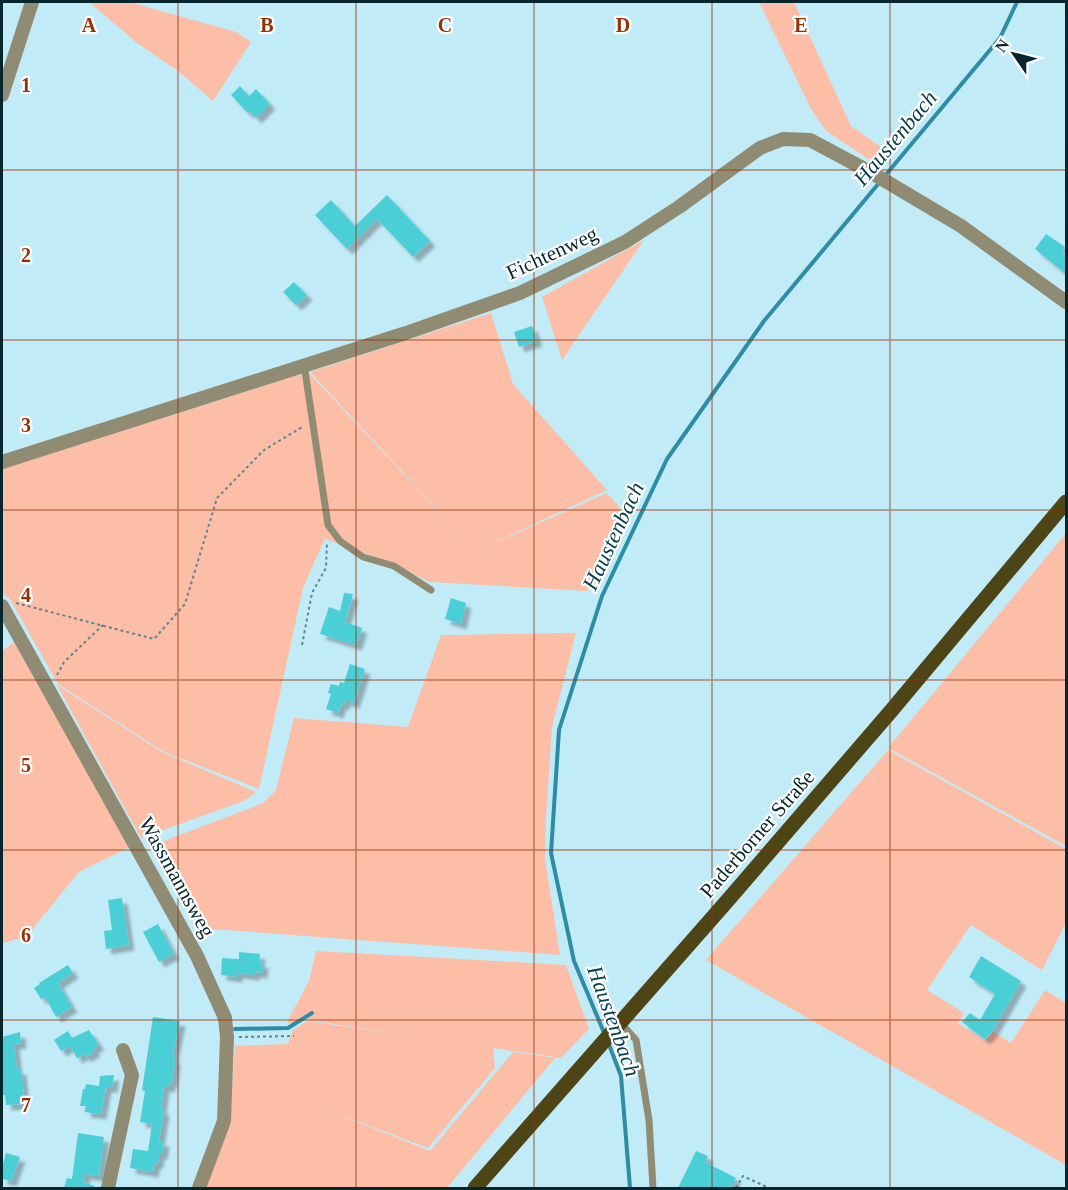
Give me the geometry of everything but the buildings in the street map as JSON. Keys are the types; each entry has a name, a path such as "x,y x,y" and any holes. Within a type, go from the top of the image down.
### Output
{"main road":[{"name":"Paderborner Straße","path":"475,1188 729,900 1066,502"}],"street":[{"path":"2,95 32,2"},
{"name":"Fichtenweg","path":"2,462 406,333 519,293 625,242 679,207 760,148 783,139 810,140 872,173 961,226 1066,302"},
{"name":"Wassmannsweg","path":"6,604 49,688 197,956 225,1018 227,1037 224,1121 199,1188"},
{"path":"108,1188 132,1075 123,1050"}],"lane":[{"path":"304,364 328,525 340,541 363,557 394,566 431,590"},
{"path":"619,1023 636,1040 649,1119 652,1188"}],"path":[{"path":"6,604 30,605 154,639 185,604 217,498 264,450 302,426 314,424"},
{"path":"302,645 312,593 326,568 328,525"},
{"path":"49,688 64,662 103,625"},
{"path":"227,1037 294,1036"},
{"path":"736,1188 743,1176 769,1188"}],"shaded area":[{"path":"89,2 129,2 236,32 251,42 213,101 178,71 137,43"},
{"path":"759,2 794,2 851,126 885,150 876,164 826,131 811,109"},
{"path":"644,240 562,360 542,297"},
{"path":"491,313 513,384 607,490 480,549 607,493 620,508 587,591 430,582 394,564 325,539 303,588 259,789 164,752 58,684 10,599 2,593 2,469 308,372 476,551 310,372"},
{"path":"1066,533 1066,846 888,748"},
{"path":"576,633 552,727 546,817 545,859 560,955 198,928 156,844 263,803 276,790 294,718 408,727 441,635"},
{"path":"14,642 130,847 79,872 26,937 2,943 2,651"},
{"path":"57,685 162,752 256,792 244,801 141,838"},
{"path":"888,750 1066,849 1066,923 1042,970 971,925 927,990 964,1013 958,1023 985,1041 993,1032 1011,1043 1045,990 1066,1003 1066,1165 706,960"},
{"path":"316,951 566,965 589,1029 561,1058 493,1048 495,1068 428,1148 323,1108 430,1151 513,1052 555,1058 447,1188 206,1188 230,1122 235,1046 288,1044 293,1030 308,1021 417,1037 309,1020 307,1015 290,1024 287,1022 309,981"}],"waterway":[{"name":"Haustenbach","path":"884,177 1000,38 1017,2"},
{"name":"Haustenbach","path":"605,1035 574,961 551,853 559,730 602,596 667,459 764,321 879,183"},
{"path":"235,1029 288,1028 312,1013"},
{"name":"Haustenbach","path":"608,1042 621,1076 630,1188"}]}
